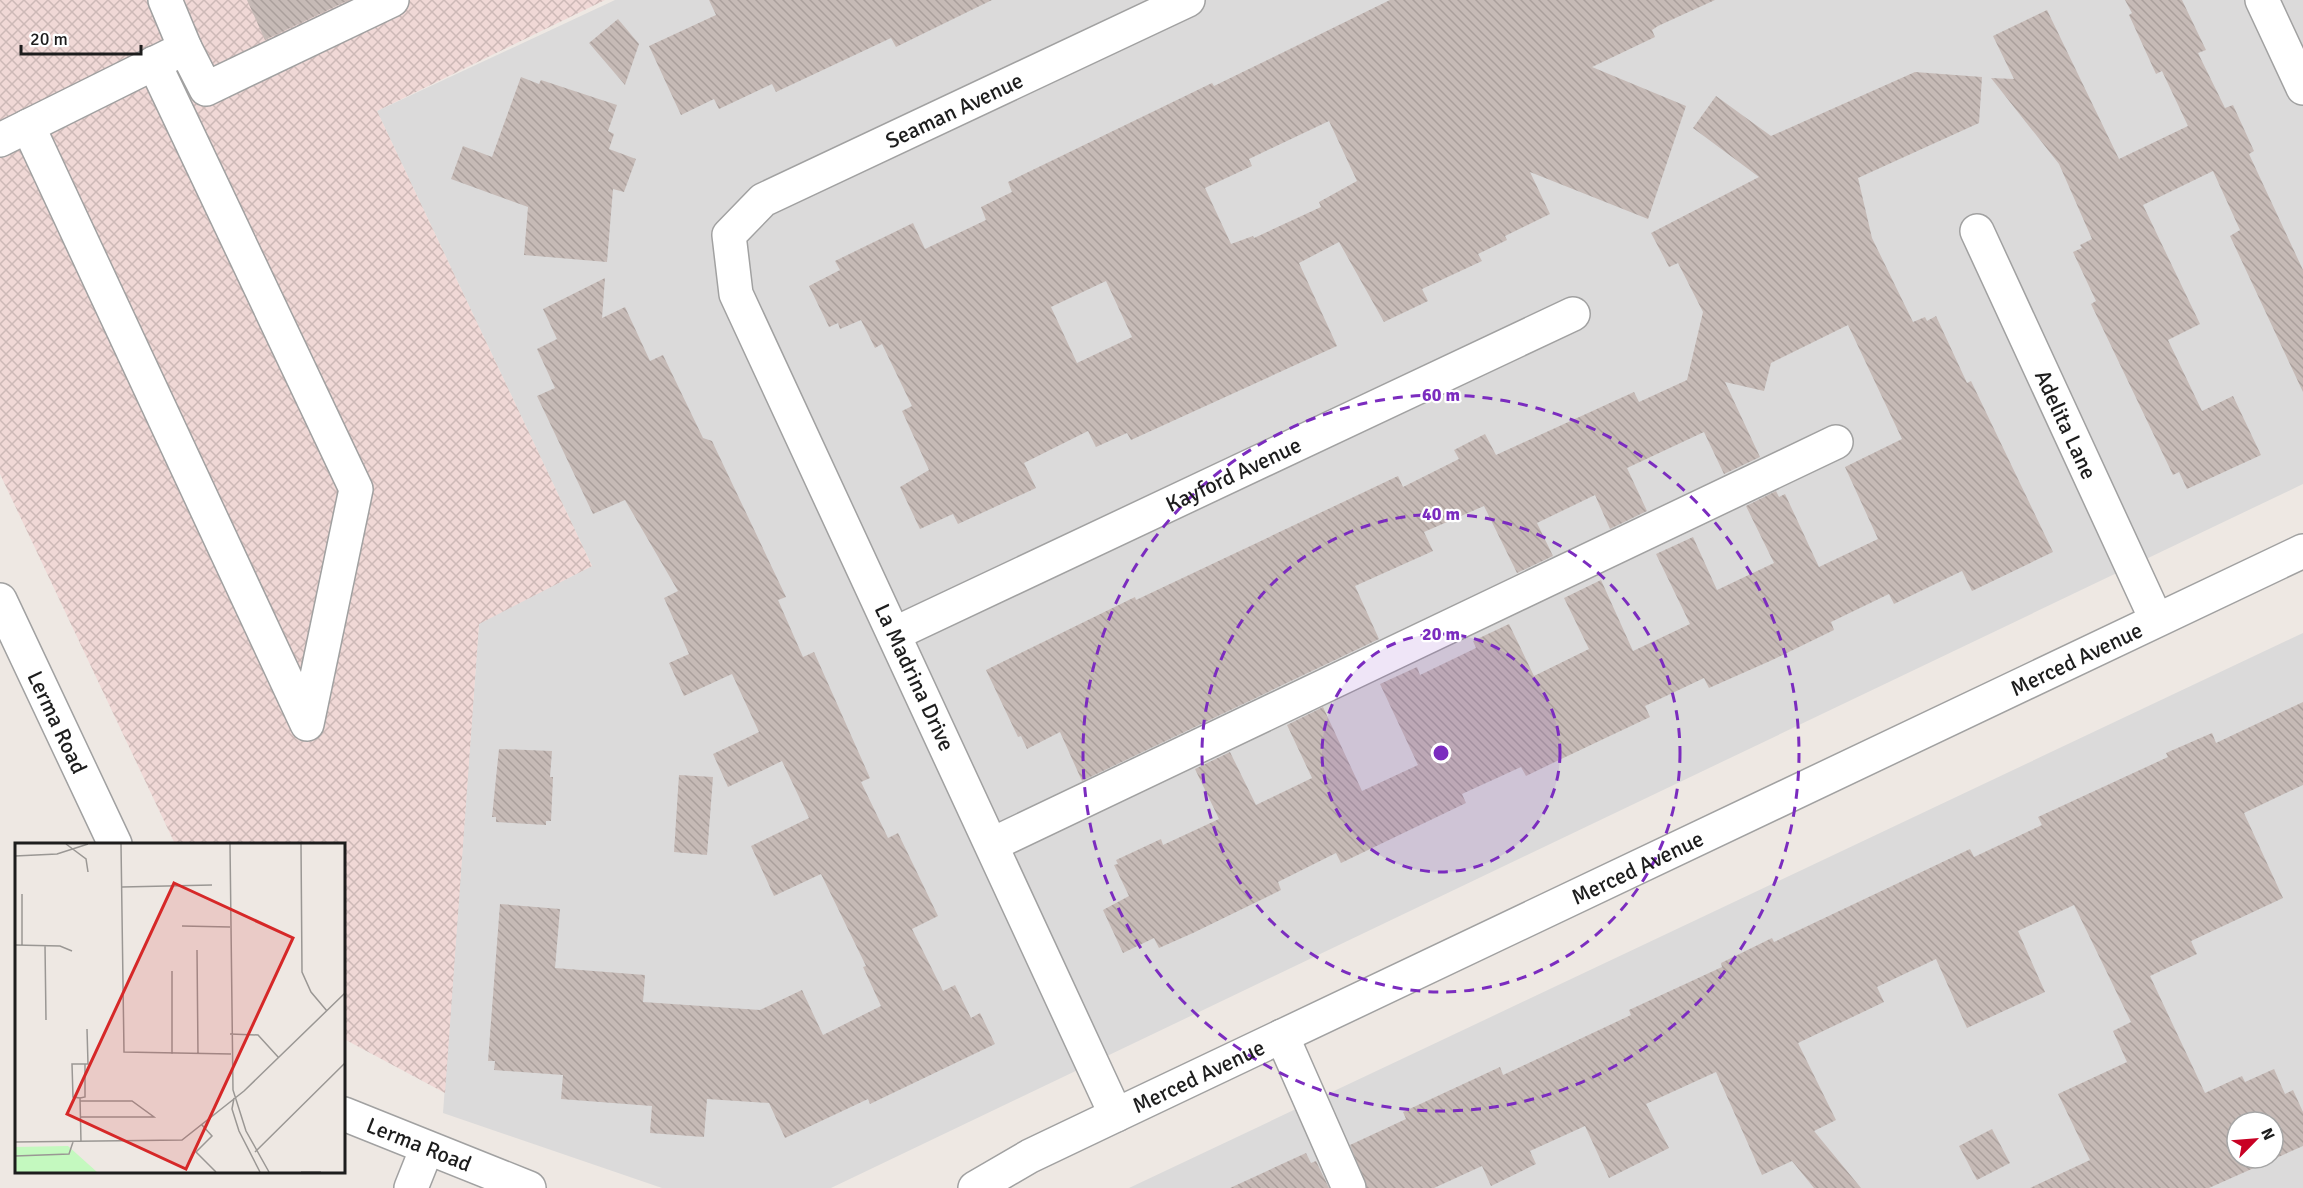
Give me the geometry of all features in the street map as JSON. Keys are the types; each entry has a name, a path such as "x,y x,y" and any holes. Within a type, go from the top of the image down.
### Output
{"street":[{"path":"165,0 185,48 206,89 392,0"},
{"name":"Seaman Avenue","path":"729,235 763,200 1188,0"},
{"path":"2262,0 2303,88"},
{"path":"154,63 356,489 307,724 14,133 154,63 185,48"},
{"name":"Adelita Lane","path":"1977,231 2156,619"},
{"name":"La Madrina Drive","path":"729,235 736,294 993,844 1116,1115"},
{"name":"Kayford Avenue","path":"894,634 1573,314"},
{"path":"993,844 1836,442"},
{"name":"Merced Avenue","path":"975,1188 1030,1156 2303,551"},
{"name":"Lerma Road","path":"0,600 115,843"},
{"path":"1282,1036 1349,1188"},
{"name":"Lerma Road","path":"345,1114 529,1188"},
{"path":"411,1188 427,1148"}],"shaded area":[{"path":"0,0 605,0 377,111 592,566 479,624 445,1093 345,1040 345,843 175,843 0,474"},
{"path":"615,0 2303,0 2303,484 831,1188 662,1188 443,1113 479,623 592,566 377,111"},
{"path":"2303,633 2303,1188 1129,1188"}],"building":[{"path":"247,0 349,0 265,40"},
{"path":"709,0 992,0 896,47 891,38 776,92 772,84 719,109 714,99 681,115 649,46 716,15"},
{"path":"1390,0 1715,0 1658,26 1652,30 1655,37 1592,67 1686,106 1648,219 1530,172 1550,214 1505,236 1507,240 1478,254 1482,261 1422,289 1428,301 1384,322 1339,242 1299,263 1337,346 1131,440 1127,433 1096,447 1088,431 1024,463 1036,488 958,524 953,514 920,529 900,487 929,470 902,411 912,406 882,344 875,348 861,320 840,329 838,323 829,327 809,286 840,270 835,261 913,223 925,249 986,220 981,207 1012,192 1008,182 1212,83 1214,86","holes":["1329,121 1357,181 1319,202 1321,207 1254,238 1253,236 1231,244 1205,188 1252,166 1249,159","1106,281 1132,337 1077,363 1051,307"]},
{"path":"2125,0 2182,0 2206,50 2198,53 2225,108 2233,105 2254,151 2249,154 2303,270 2303,392 2230,236 2240,230 2213,171 2143,205 2200,324 2168,340 2202,411 2233,396 2261,455 2187,489 2179,472 2173,475 2091,304 2096,301 2073,252 2082,248 2080,245 2092,239 2059,164 1991,78 2014,79 1993,36 2047,10 2119,159 2188,126 2162,71 2156,74 2129,15 2132,13"},
{"path":"618,19 639,44 625,85 589,43"},
{"path":"1915,72 1982,77 1979,123 1858,178 1872,238 1913,322 1925,317 1927,321 1936,316 1967,383 1971,381 2053,552 1972,591 1962,571 1894,604 1889,594 1831,622 1834,630 1770,661 1709,688 1704,678 1645,706 1650,717 1526,776 1521,767 1462,794 1466,803 1341,863 1336,853 1278,882 1281,890 1193,933 1159,948 1154,938 1123,953 1103,910 1129,896 1114,865 1118,864 1116,860 1161,839 1163,845 1219,819 1195,769 1230,752 1256,805 1312,778 1287,725 1323,707 1362,791 1418,765 1380,684 1417,667 1420,675 1476,648 1473,641 1509,624 1534,676 1589,649 1564,598 1601,580 1633,651 1690,624 1656,554 1693,537 1717,590 1774,563 1746,506 1776,491 1779,497 1785,494 1819,567 1878,539 1845,467 1902,439 1848,325 1771,363 1764,391 1725,382 1760,457 1724,474 1704,432 1627,468 1647,511 1610,529 1595,495 1537,523 1553,556 1517,573 1484,506 1424,532 1433,551 1355,586 1379,639 1082,781 1060,732 1027,749 1021,736 1018,737 986,670 1135,597 1136,600 1398,476 1403,487 1459,459 1454,450 1485,434 1496,455 1634,392 1639,402 1687,380 1703,312 1678,263 1669,267 1651,233 1759,177 1693,128 1716,96 1771,136"},
{"path":"521,77 539,84 541,80 617,105 608,131 614,134 609,149 636,159 624,192 613,189 607,262 524,255 528,207 451,179 463,146 492,157"},
{"path":"605,278 602,318 625,307 650,361 663,355 703,438 712,441 786,597 778,600 803,657 814,652 870,778 861,782 888,838 898,833 938,916 912,929 943,991 955,985 971,1018 980,1013 995,1044 870,1104 868,1099 785,1138 769,1103 707,1099 704,1137 650,1133 652,1106 561,1099 563,1075 494,1070 495,1061 488,1061 500,904 560,909 555,968 645,975 643,1002 760,1010 802,990 823,1035 881,1006 863,967 866,966 821,874 774,896 751,846 809,818 782,761 728,787 713,754 759,732 732,674 684,696 669,663 689,654 664,598 678,591 625,500 593,514 537,396 555,388 537,349 557,339 543,309"},
{"path":"2303,702 2303,785 2244,813 2283,898 2191,941 2197,954 2150,976 2205,1093 2242,1076 2245,1082 2274,1069 2285,1094 2293,1090 2303,1112 2303,1146 2285,1154 2285,1110 2225,1110 2225,1170 2249,1170 2209,1188 2030,1188 2090,1160 2058,1094 2127,1062 2113,1031 2131,1022 2074,905 2018,931 2045,992 1967,1028 1936,959 1877,987 1884,1002 1798,1043 1836,1120 1814,1131 1861,1188 1814,1188 1792,1161 1762,1175 1716,1072 1646,1104 1669,1148 1609,1178 1585,1126 1530,1151 1536,1164 1491,1186 1482,1166 1434,1188 1367,1188 1350,1145 1406,1119 1403,1112 1500,1067 1503,1075 1631,1015 1629,1010 1722,967 1721,963 1772,938 1774,942 1970,849 1974,857 2042,825 2038,817 2168,757 2166,753 2212,733 2216,743"},
{"path":"499,749 552,751 551,821 546,821 546,825 496,822 496,817 492,817"},
{"path":"679,775 713,777 707,855 674,852"},
{"path":"1992,1129 2010,1163 1977,1180 1959,1146"},
{"path":"1306,1153 1311,1163 1316,1161 1329,1188 1230,1188"}]}
